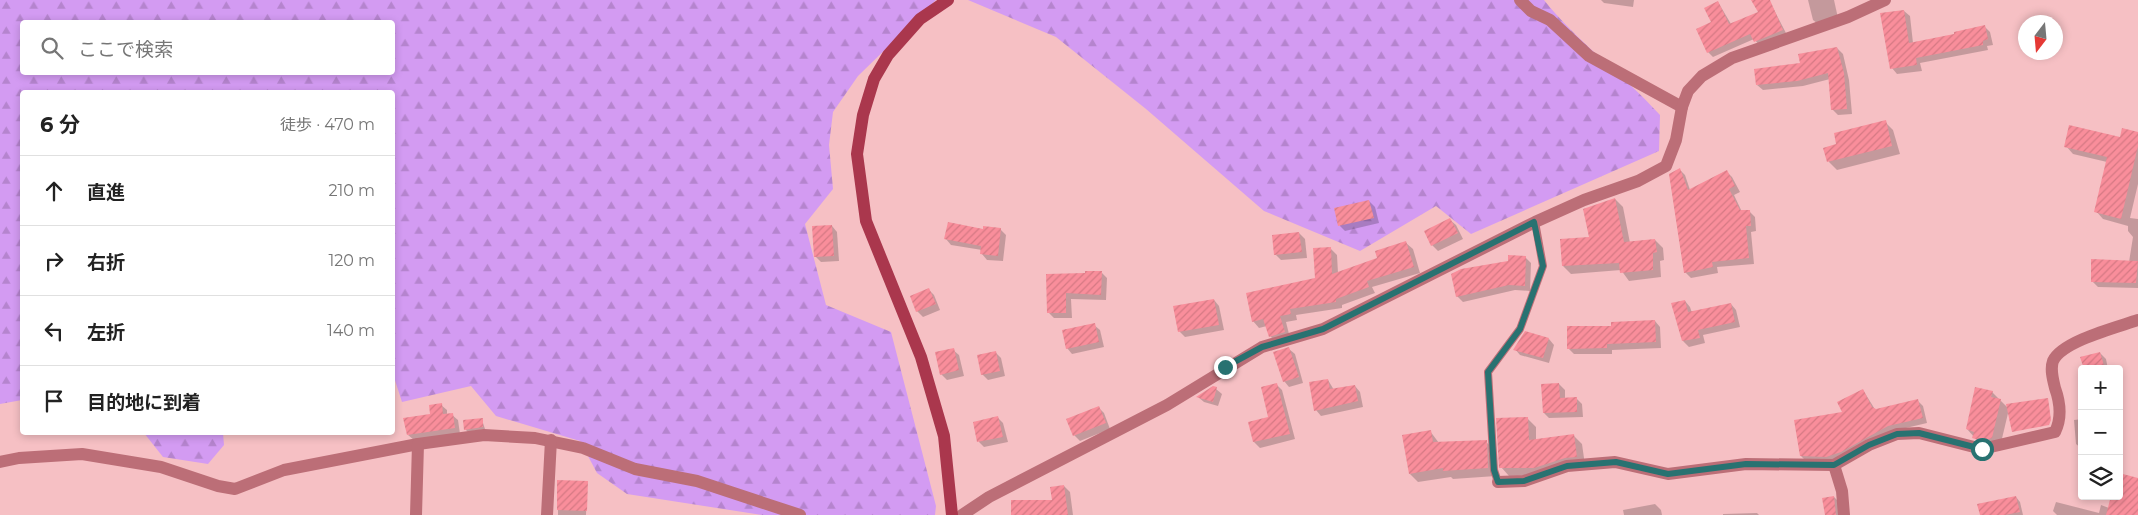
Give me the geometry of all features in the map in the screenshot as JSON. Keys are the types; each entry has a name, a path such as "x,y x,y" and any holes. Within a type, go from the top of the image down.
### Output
{"street":[{"path":"948,0 920,19 888,55 874,79 863,115 857,154 866,221 921,357 944,436 952,515"},
{"path":"1520,0 1531,11 1550,20 1588,56 1682,107"},
{"path":"962,515 989,497 1167,405 1262,347 1323,329 1534,222 1584,200 1638,180 1666,166 1676,140 1682,107 1688,92 1702,76 1732,58 1848,17 1885,0"},
{"path":"1498,482 1524,481 1567,466 1616,462 1668,474 1746,464 1834,465 1869,445 1897,434 1919,433 1982,449 2055,432 2060,423 2059,398 2052,372 2053,360 2071,343 2138,320"},
{"path":"0,462 19,458 82,454 161,467 218,486 235,489 284,470 418,444 484,435 551,440 583,448 635,468 697,481 800,515"},
{"path":"547,515 551,440"},
{"path":"416,515 418,444"},
{"path":"1834,465 1842,491 1844,515"}],"lane":[{"path":"1498,482 1494,470 1488,372 1520,329 1543,266 1534,222"}],"green space":[{"path":"0,0 936,0 858,76 833,112 829,145 833,189 805,224 826,305 891,332 936,506 935,515 762,515 627,494 597,473 580,441 496,416 471,386 402,402 395,380 395,90 20,90 20,400 0,404"},
{"path":"968,0 1544,0 1571,30 1660,115 1659,151 1471,234 1436,206 1360,251 1264,211 1146,109 1056,37"},
{"path":"146,435 223,435 224,445 208,464 163,457"}],"building":[{"path":"1751,0 1770,0 1783,30 1754,42 1750,34 1707,53 1696,29 1711,22 1704,8 1718,1 1729,24 1758,12"},
{"path":"1904,10 1909,43 1954,34 1954,32 1985,25 1988,39 1983,41 1983,45 1916,58 1917,65 1890,69 1880,13"},
{"path":"1837,47 1844,73 1847,109 1831,110 1828,73 1797,81 1756,85 1754,69 1800,63 1798,54"},
{"path":"1886,120 1892,146 1827,162 1823,148 1836,144 1834,133"},
{"path":"2069,125 2120,137 2122,128 2138,132 2138,146 2121,219 2094,212 2107,157 2064,147"},
{"path":"1680,168 1688,190 1727,170 1735,186 1729,189 1740,210 1750,210 1751,226 1746,226 1749,258 1712,262 1713,267 1684,273 1669,174"},
{"path":"1615,198 1624,242 1655,239 1657,252 1653,253 1653,270 1620,273 1619,263 1562,266 1560,239 1589,237 1583,209"},
{"path":"1369,200 1374,218 1338,226 1334,208"},
{"path":"1450,218 1458,233 1431,246 1424,231"},
{"path":"948,222 983,229 983,226 1001,228 998,256 980,254 981,246 944,239"},
{"path":"832,225 834,256 814,257 812,226"},
{"path":"1299,232 1302,252 1274,255 1272,235"},
{"path":"1406,241 1414,267 1367,281 1369,287 1336,299 1336,302 1290,309 1291,314 1280,316 1285,332 1269,337 1263,319 1252,322 1246,293 1315,278 1313,248 1331,247 1332,274 1377,258 1375,251"},
{"path":"1508,255 1526,256 1525,286 1509,285 1456,297 1451,274 1461,269 1508,261"},
{"path":"2091,259 2138,261 2136,283 2091,282"},
{"path":"1085,271 1102,271 1101,295 1066,293 1066,313 1047,313 1046,274 1085,273"},
{"path":"929,288 936,304 916,312 910,296"},
{"path":"1214,299 1219,325 1178,332 1173,306"},
{"path":"1685,300 1688,312 1731,303 1735,322 1698,330 1700,338 1682,341 1671,303"},
{"path":"1655,320 1656,342 1607,344 1607,348 1567,349 1567,326 1611,326 1611,322"},
{"path":"1095,323 1099,342 1066,349 1062,330"},
{"path":"1525,331 1549,338 1543,358 1513,350"},
{"path":"1289,347 1299,377 1283,382 1273,352"},
{"path":"954,348 959,370 940,375 935,352"},
{"path":"996,351 1000,371 981,375 977,355"},
{"path":"2100,352 2104,365 2083,365 2080,357"},
{"path":"1328,379 1330,389 1355,385 1358,401 1314,411 1309,382"},
{"path":"1277,383 1290,434 1253,442 1248,422 1268,417 1261,387"},
{"path":"1559,383 1560,398 1577,397 1577,412 1543,413 1541,384"},
{"path":"1213,386 1217,387 1213,402 1196,397"},
{"path":"1975,387 1993,391 1991,397 2001,399 1992,438 1982,441 1972,438 1974,432 1966,429"},
{"path":"1863,389 1872,407 1876,409 1918,399 1923,418 1888,426 1841,452 1826,457 1800,456 1794,420 1842,412 1837,402"},
{"path":"2048,398 2051,420 2049,425 2012,432 2006,404"},
{"path":"442,403 443,414 453,413 455,428 407,435 403,418 430,414 429,405"},
{"path":"1099,406 1106,423 1073,436 1066,419"},
{"path":"998,416 1003,437 977,442 973,422"},
{"path":"1528,417 1529,440 1574,434 1577,457 1565,458 1534,468 1499,468 1496,418"},
{"path":"483,418 483,427 464,430 463,420"},
{"path":"1431,430 1433,442 1487,440 1488,468 1443,471 1443,468 1409,474 1402,435"},
{"path":"2123,474 2138,478 2138,515 2106,515 2110,500 2123,500"},
{"path":"557,480 588,481 587,511 557,510"},
{"path":"1064,485 1068,515 1011,515 1011,500 1052,500 1050,487"},
{"path":"1834,496 1836,515 1825,515 1822,498"},
{"path":"2016,496 2020,512 2005,515 1980,515 1977,504"}],"route":[{"path":"1225,367 1262,347 1323,329 1473,251 1534,222 1543,266 1536,289 1520,329 1488,372 1489,414 1494,470 1498,482 1524,481 1567,466 1616,462 1668,474 1746,464 1834,465 1869,445 1897,434 1919,433 1982,449"}]}
